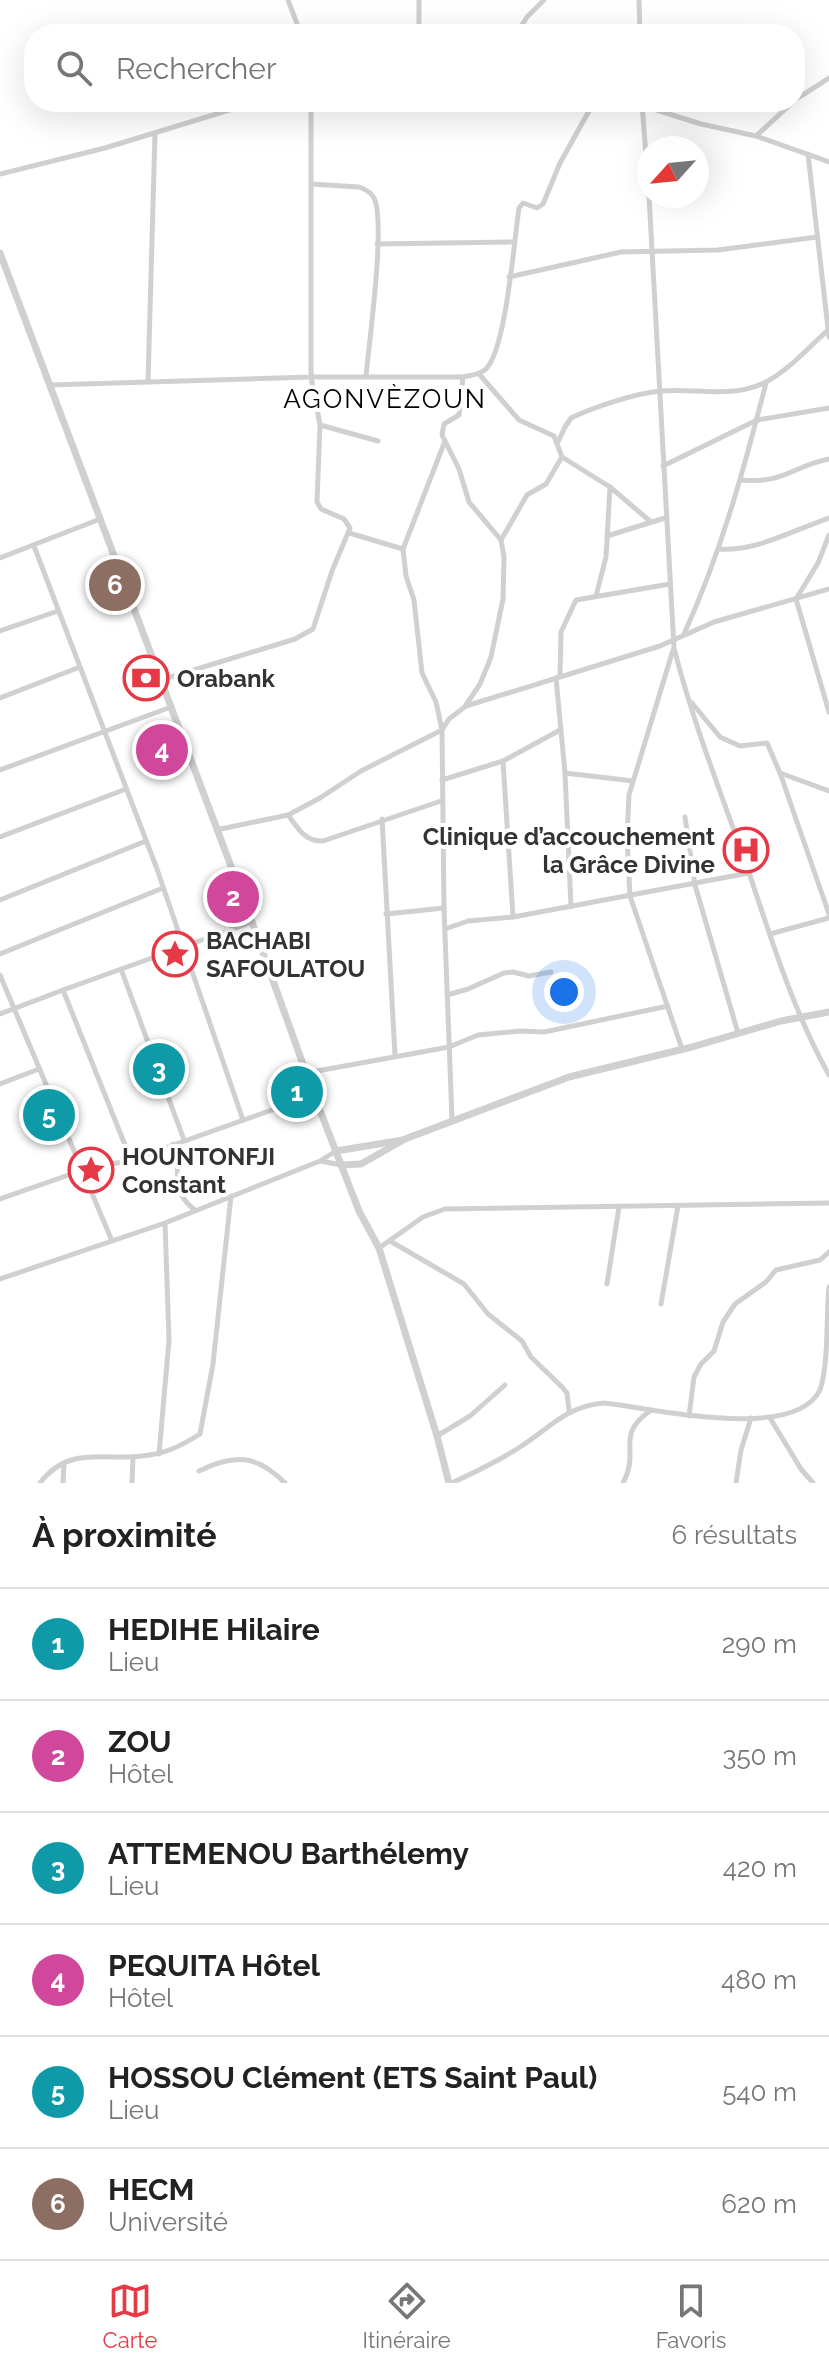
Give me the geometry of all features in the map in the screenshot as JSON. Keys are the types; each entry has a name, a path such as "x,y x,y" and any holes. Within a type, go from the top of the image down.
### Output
{"street":[{"path":"288,0 297,24"},
{"path":"419,0 419,24"},
{"path":"522,24 544,0"},
{"path":"639,0 640,24"},
{"path":"805,94 829,78"},
{"path":"0,174 223,112"},
{"path":"161,680 306,635 317,622 332,571 349,533 348,523 344,519 321,509 317,502 320,425 311,377 311,112"},
{"path":"50,385 311,377 463,377 479,374 491,362 501,336 521,205 537,208 543,204 560,163 588,112"},
{"path":"643,112 644,136"},
{"path":"666,112 701,124 756,136 829,162"},
{"path":"756,136 782,112"},
{"path":"148,382 155,133"},
{"path":"808,154 829,337"},
{"path":"311,184 366,189 376,207 377,244 366,376"},
{"path":"650,208 673,644 689,700 800,1017 829,1075"},
{"path":"509,277 605,254 718,250 817,237"},
{"path":"377,244 514,242"},
{"path":"0,253 314,1095 359,1211 379,1248 451,1483 520,1447 569,1411 603,1403 689,1416 751,1418 770,1418 802,1408 816,1397 821,1388 826,1359 829,1287"},
{"path":"558,442 571,418 660,391 726,392 767,382 828,330"},
{"path":"479,374 516,418 550,433 558,442 562,457 610,487 651,522"},
{"path":"463,377 459,415 442,428 469,502 501,540 504,557 503,599 491,657 480,684 466,706"},
{"path":"684,634 741,480 767,382"},
{"path":"663,466 757,420 829,408"},
{"path":"320,425 378,441"},
{"path":"445,441 403,549 406,576 414,600 422,673 436,702 442,730 441,801 452,1120"},
{"path":"501,540 527,495 546,484 562,457"},
{"path":"741,480 780,478 817,461 829,459"},
{"path":"596,596 606,557 610,487"},
{"path":"607,536 665,518"},
{"path":"718,549 755,545 829,518"},
{"path":"0,558 101,519"},
{"path":"349,533 403,549"},
{"path":"829,535 818,563 796,599 829,712"},
{"path":"34,546 127,788 243,1120"},
{"path":"571,907 560,730 560,637 576,600 670,584"},
{"path":"216,830 288,815 361,771 442,730 449,719 466,706 673,644 684,634 714,622 829,589"},
{"path":"0,631 58,611"},
{"path":"673,644 626,814 630,896 682,1049"},
{"path":"0,698 80,667"},
{"path":"689,700 720,737 740,746 767,743 780,773 829,916 770,934"},
{"path":"0,770 171,707"},
{"path":"442,780 503,761 560,730"},
{"path":"503,761 513,917"},
{"path":"565,773 633,781"},
{"path":"780,773 829,791"},
{"path":"0,837 127,788"},
{"path":"288,815 302,834 317,842 441,801"},
{"path":"685,817 695,885 738,1033"},
{"path":"382,819 395,1055"},
{"path":"0,900 146,841"},
{"path":"445,929 468,921 513,917 749,873"},
{"path":"0,954 163,888"},
{"path":"386,914 444,908"},
{"path":"0,1014 252,922"},
{"path":"121,969 184,1140"},
{"path":"447,995 504,973 529,976 551,972"},
{"path":"0,975 112,1241"},
{"path":"63,990 131,1160"},
{"path":"306,1073 449,1047 478,1035 544,1032 668,1006"},
{"path":"320,1161 355,1165 368,1161 405,1139 569,1077 829,1012"},
{"path":"0,1084 39,1069"},
{"path":"0,1199 83,1170 131,1160 314,1095"},
{"path":"0,1279 165,1223 320,1161 336,1151 405,1139"},
{"path":"173,1144 180,1194 195,1210"},
{"path":"40,1483 50,1471 64,1462 103,1455 133,1457 159,1454 200,1434 215,1350 231,1196"},
{"path":"379,1248 423,1217 445,1209 829,1203"},
{"path":"661,1304 678,1206"},
{"path":"607,1284 619,1207"},
{"path":"159,1454 169,1340 165,1223"},
{"path":"390,1241 464,1284 488,1314 522,1341 531,1357 567,1393 569,1411"},
{"path":"689,1416 694,1377 714,1351 723,1322 735,1304 766,1282 776,1270 820,1260 829,1252"},
{"path":"437,1436 470,1416 505,1385"},
{"path":"623,1483 630,1465 634,1423 651,1410"},
{"path":"736,1483 741,1450 751,1418"},
{"path":"770,1418 813,1483"},
{"path":"132,1483 133,1457"},
{"path":"199,1471 230,1459 246,1459 270,1469 285,1483"},
{"path":"63,1483 64,1462"}],"place":[{"name":"HECM","path":"115,585"},
{"name":"Orabank","path":"146,678"},
{"name":"PEQUITA Hôtel","path":"162,750"},
{"name":"Clinique d’accouchement la Grâce Divine","path":"746,850"},
{"name":"ZOU","path":"233,897"},
{"name":"BACHABI SAFOULATOU","path":"175,954"},
{"name":"ATTEMENOU Barthélemy","path":"159,1069"},
{"name":"HEDIHE Hilaire","path":"297,1092"},
{"name":"HOSSOU Clément (ETS Saint Paul)","path":"49,1115"},
{"name":"HOUNTONFJI Constant","path":"91,1170"}],"district":[{"name":"AGONVÈZOUN","path":"385,399"}]}
